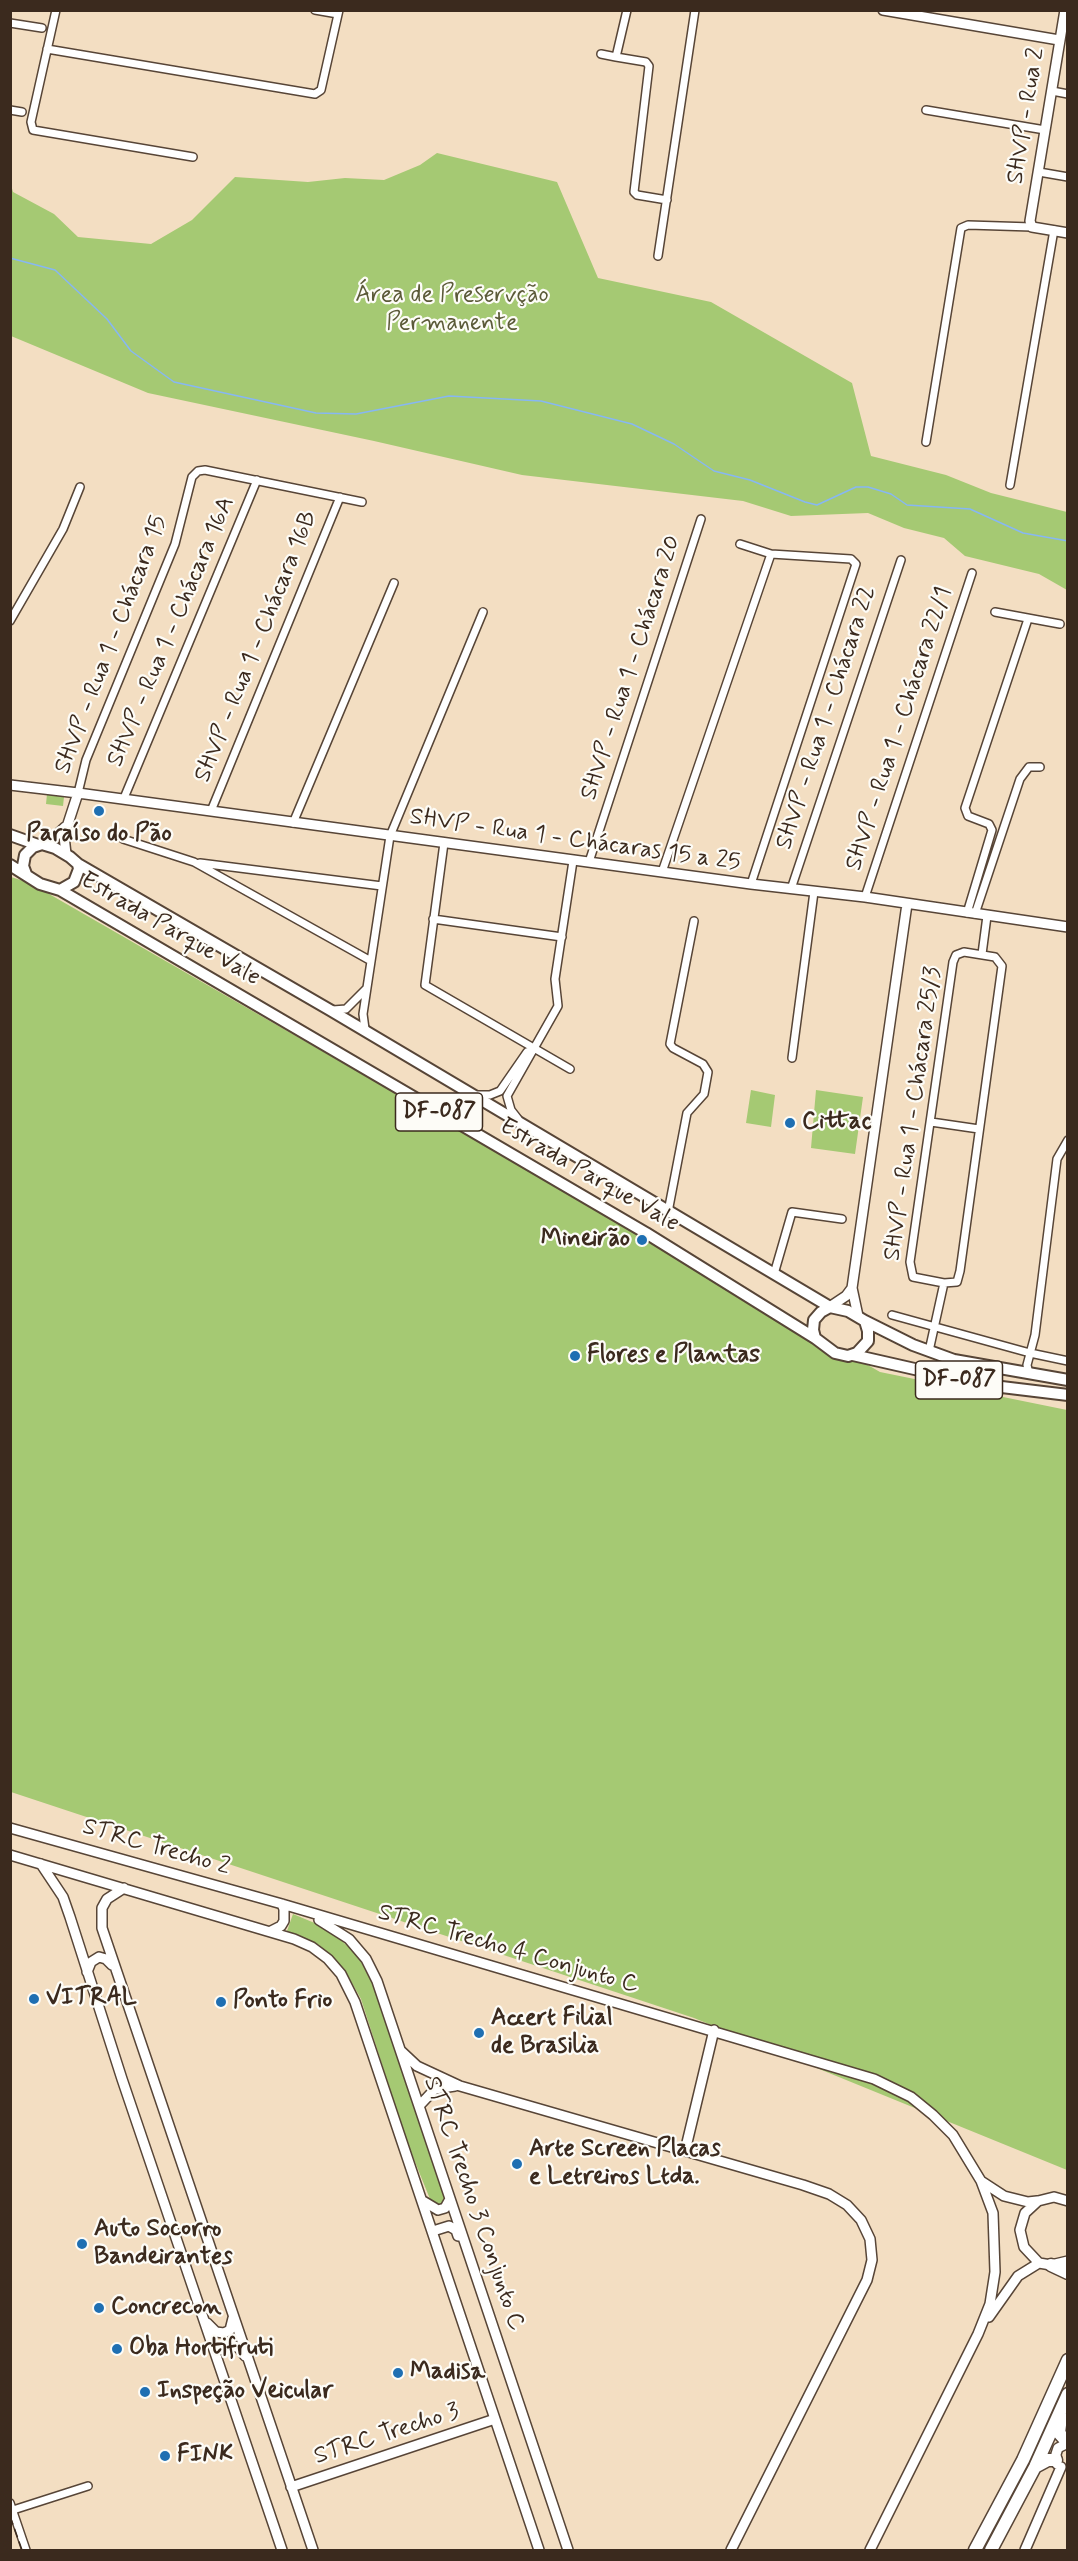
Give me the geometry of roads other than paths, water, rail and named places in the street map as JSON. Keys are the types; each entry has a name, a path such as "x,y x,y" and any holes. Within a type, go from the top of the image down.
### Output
{"highway":[{"path":"1045,2264 1068,2273"},
{"path":"975,2550 1023,2460 1068,2360"},
{"path":"1067,2396 1059,2433 1068,2443"},
{"path":"991,2550 1035,2468 1067,2396"},
{"path":"1035,2468 1048,2460 1062,2466"}],"main road":[{"name":"DF-087","path":"10,835 66,854 78,864"},
{"path":"26,874 23,858 30,849 42,845"},
{"path":"60,890 68,887 76,879 79,872 78,864"},
{"name":"Estrada Parque Vale","path":"78,864 330,1010 831,1307"},
{"name":"DF-087","path":"10,865 40,884 60,890"},
{"name":"Estrada Parque Vale","path":"60,890 646,1233 815,1338"},
{"name":"DF-087","path":"831,1307 862,1318 929,1351 971,1364 1025,1371 1068,1380"},
{"path":"815,1338 814,1320 821,1312 831,1307"},
{"path":"852,1355 864,1348 868,1341 868,1331 862,1318"},
{"name":"DF-087","path":"815,1338 835,1353 976,1383 1068,1395"}],"street":[{"path":"56,10 31,122 33,130 193,157"},
{"path":"47,49 315,94 321,90 339,12 315,10"},
{"path":"616,57 627,10"},
{"path":"658,256 695,10"},
{"path":"883,10 1059,40"},
{"name":"SHVP - Rua 2","path":"1032,227 1030,221 1065,10"},
{"path":"10,23 42,28"},
{"path":"601,54 649,64 633,190 637,195 667,200"},
{"path":"1052,92 1068,94"},
{"path":"10,110 22,112"},
{"path":"926,110 1045,130"},
{"path":"1039,172 1068,177"},
{"path":"926,442 961,228 968,225 1032,227 1068,232"},
{"path":"1010,485 1054,230"},
{"name":"SHVP - Rua 1 - Chácara 15","path":"78,793 86,760 173,548 192,477 198,471 205,470 257,480"},
{"path":"257,480 362,502"},
{"name":"SHVP - Rua 1 - Chácara 16A","path":"124,798 257,480"},
{"path":"10,621 63,529 80,487"},
{"name":"SHVP - Rua 1 - Chácara 16B","path":"211,812 340,497"},
{"name":"SHVP - Rua 1 - Chácara 20","path":"589,862 701,519"},
{"path":"740,544 771,555 851,559 856,564 751,884"},
{"path":"662,872 771,555"},
{"name":"SHVP - Rua 1 - Chácara 22","path":"791,889 901,560"},
{"name":"SHVP - Rua 1 - Chácara 22/1","path":"865,897 972,573"},
{"path":"293,823 394,583"},
{"path":"366,1032 363,1014 366,989 390,836 483,612"},
{"path":"995,612 1060,624"},
{"path":"971,914 992,830 989,824 968,816 965,808 1028,619"},
{"path":"971,914 1020,778 1029,767 1040,767"},
{"name":"SHVP - Rua 1 - Chácaras 15 a 25","path":"10,785 124,798 573,861 865,897 1068,927"},
{"path":"66,854 63,842 78,793"},
{"path":"42,845 67,825"},
{"path":"123,839 194,862 382,886"},
{"path":"444,843 426,985 534,1045 570,1069"},
{"path":"507,1095 558,1006 555,979 573,861"},
{"path":"194,862 371,961"},
{"path":"792,1058 814,892"},
{"path":"862,1318 852,1288 907,904"},
{"path":"929,1351 944,1283 957,1281 960,1271 1002,966 997,958 982,954 987,916"},
{"path":"433,919 562,937"},
{"path":"668,1212 687,1113 704,1094 708,1072 703,1064 673,1048 670,1044 694,921"},
{"name":"SHVP - Rua 1 - Chácara 25/3","path":"944,1283 916,1278 910,1268 954,958 958,953 964,952 982,954"},
{"path":"330,1010 342,1011 351,1006 366,989"},
{"path":"351,1006 363,1014"},
{"path":"465,1091 485,1096 500,1091 534,1045"},
{"path":"500,1091 507,1095 513,1114 526,1126"},
{"path":"931,1122 979,1129"},
{"path":"1025,1371 1035,1335 1057,1159 1068,1140"},
{"path":"774,1274 792,1212 842,1219"},
{"path":"831,1307 846,1296 852,1288"},
{"path":"892,1315 1030,1353 1068,1361"},
{"name":"STRC Trecho 2","path":"10,1828 286,1906"},
{"name":"STRC Trecho 2","path":"10,1855 124,1888"},
{"path":"41,1864 63,1896 282,2550"},
{"path":"124,1888 107,1899 101,1917 116,1970 313,2550"},
{"name":"STRC Trecho 3 Conjunto C","path":"124,1888 271,1931 312,1947 328,1959 341,1974 355,2002 539,2550"},
{"path":"271,1931 284,1921 286,1906"},
{"name":"STRC Trecho 4 Conjunto C","path":"286,1906 714,2030 894,2087 933,2115 953,2135 981,2181 993,2213 995,2272 990,2304 978,2334"},
{"name":"STRC Trecho 3 Conjunto C","path":"286,1906 332,1926 349,1938 366,1959 377,1981 568,2550"},
{"path":"87,1973 91,1962 99,1957 108,1960 116,1970"},
{"path":"685,2151 714,2030"},
{"path":"401,2051 417,2066 460,2086 829,2194 847,2205 861,2220 870,2239 872,2260 867,2280 731,2550"},
{"path":"419,2106 435,2089 460,2086"},
{"path":"981,2181 1004,2196 1028,2202 1054,2197 1068,2191"},
{"path":"1054,2197 1068,2200"},
{"path":"422,2199 430,2207 438,2210 445,2208 450,2199"},
{"path":"1038,2201 1025,2213 1020,2230 1024,2247 1045,2264"},
{"path":"433,2231 449,2226 456,2230 465,2256 475,2271"},
{"path":"870,2550 978,2334 1011,2284 1026,2270 1045,2264 1068,2261"},
{"path":"205,2321 216,2332 224,2333 230,2330 233,2315"},
{"path":"216,2351 227,2345 235,2346 249,2361"},
{"name":"STRC Trecho 3","path":"291,2487 495,2419"},
{"path":"1024,2550 1062,2466 1058,2448 1068,2443"},
{"path":"26,2550 11,2508 88,2486"}],"waterway":[{"path":"10,258 55,270 107,319 131,351 174,382 316,413 356,414 449,396 541,401 632,424 674,444 714,471 750,480 805,502 817,505 856,487 868,487 891,494 907,505 970,509 1023,533 1068,541"}],"railway":[{"path":"10,2516 22,2550"}],"place":[{"name":"Paraíso do Pão","path":"99,811"},
{"name":"Cittac","path":"790,1123"},
{"name":"Mineirão","path":"642,1240"},
{"name":"Flores e Plantas","path":"575,1356"},
{"name":"VITRAL","path":"34,1999"},
{"name":"Ponto Frio","path":"221,2002"},
{"name":"Accert Filial de Brasilia","path":"479,2033"},
{"name":"Arte Screen Placas e Letreiros Ltda.","path":"517,2164"},
{"name":"Auto Socorro Bandeirantes","path":"82,2244"},
{"name":"Concrecon","path":"99,2308"},
{"name":"Oba Hortifruti","path":"117,2349"},
{"name":"Madisa","path":"398,2373"},
{"name":"Inspeção Veicular","path":"145,2392"},
{"name":"FINK","path":"165,2456"}],"park label":[{"name":"Área de Preservção Permanente","path":"452,310"}]}
